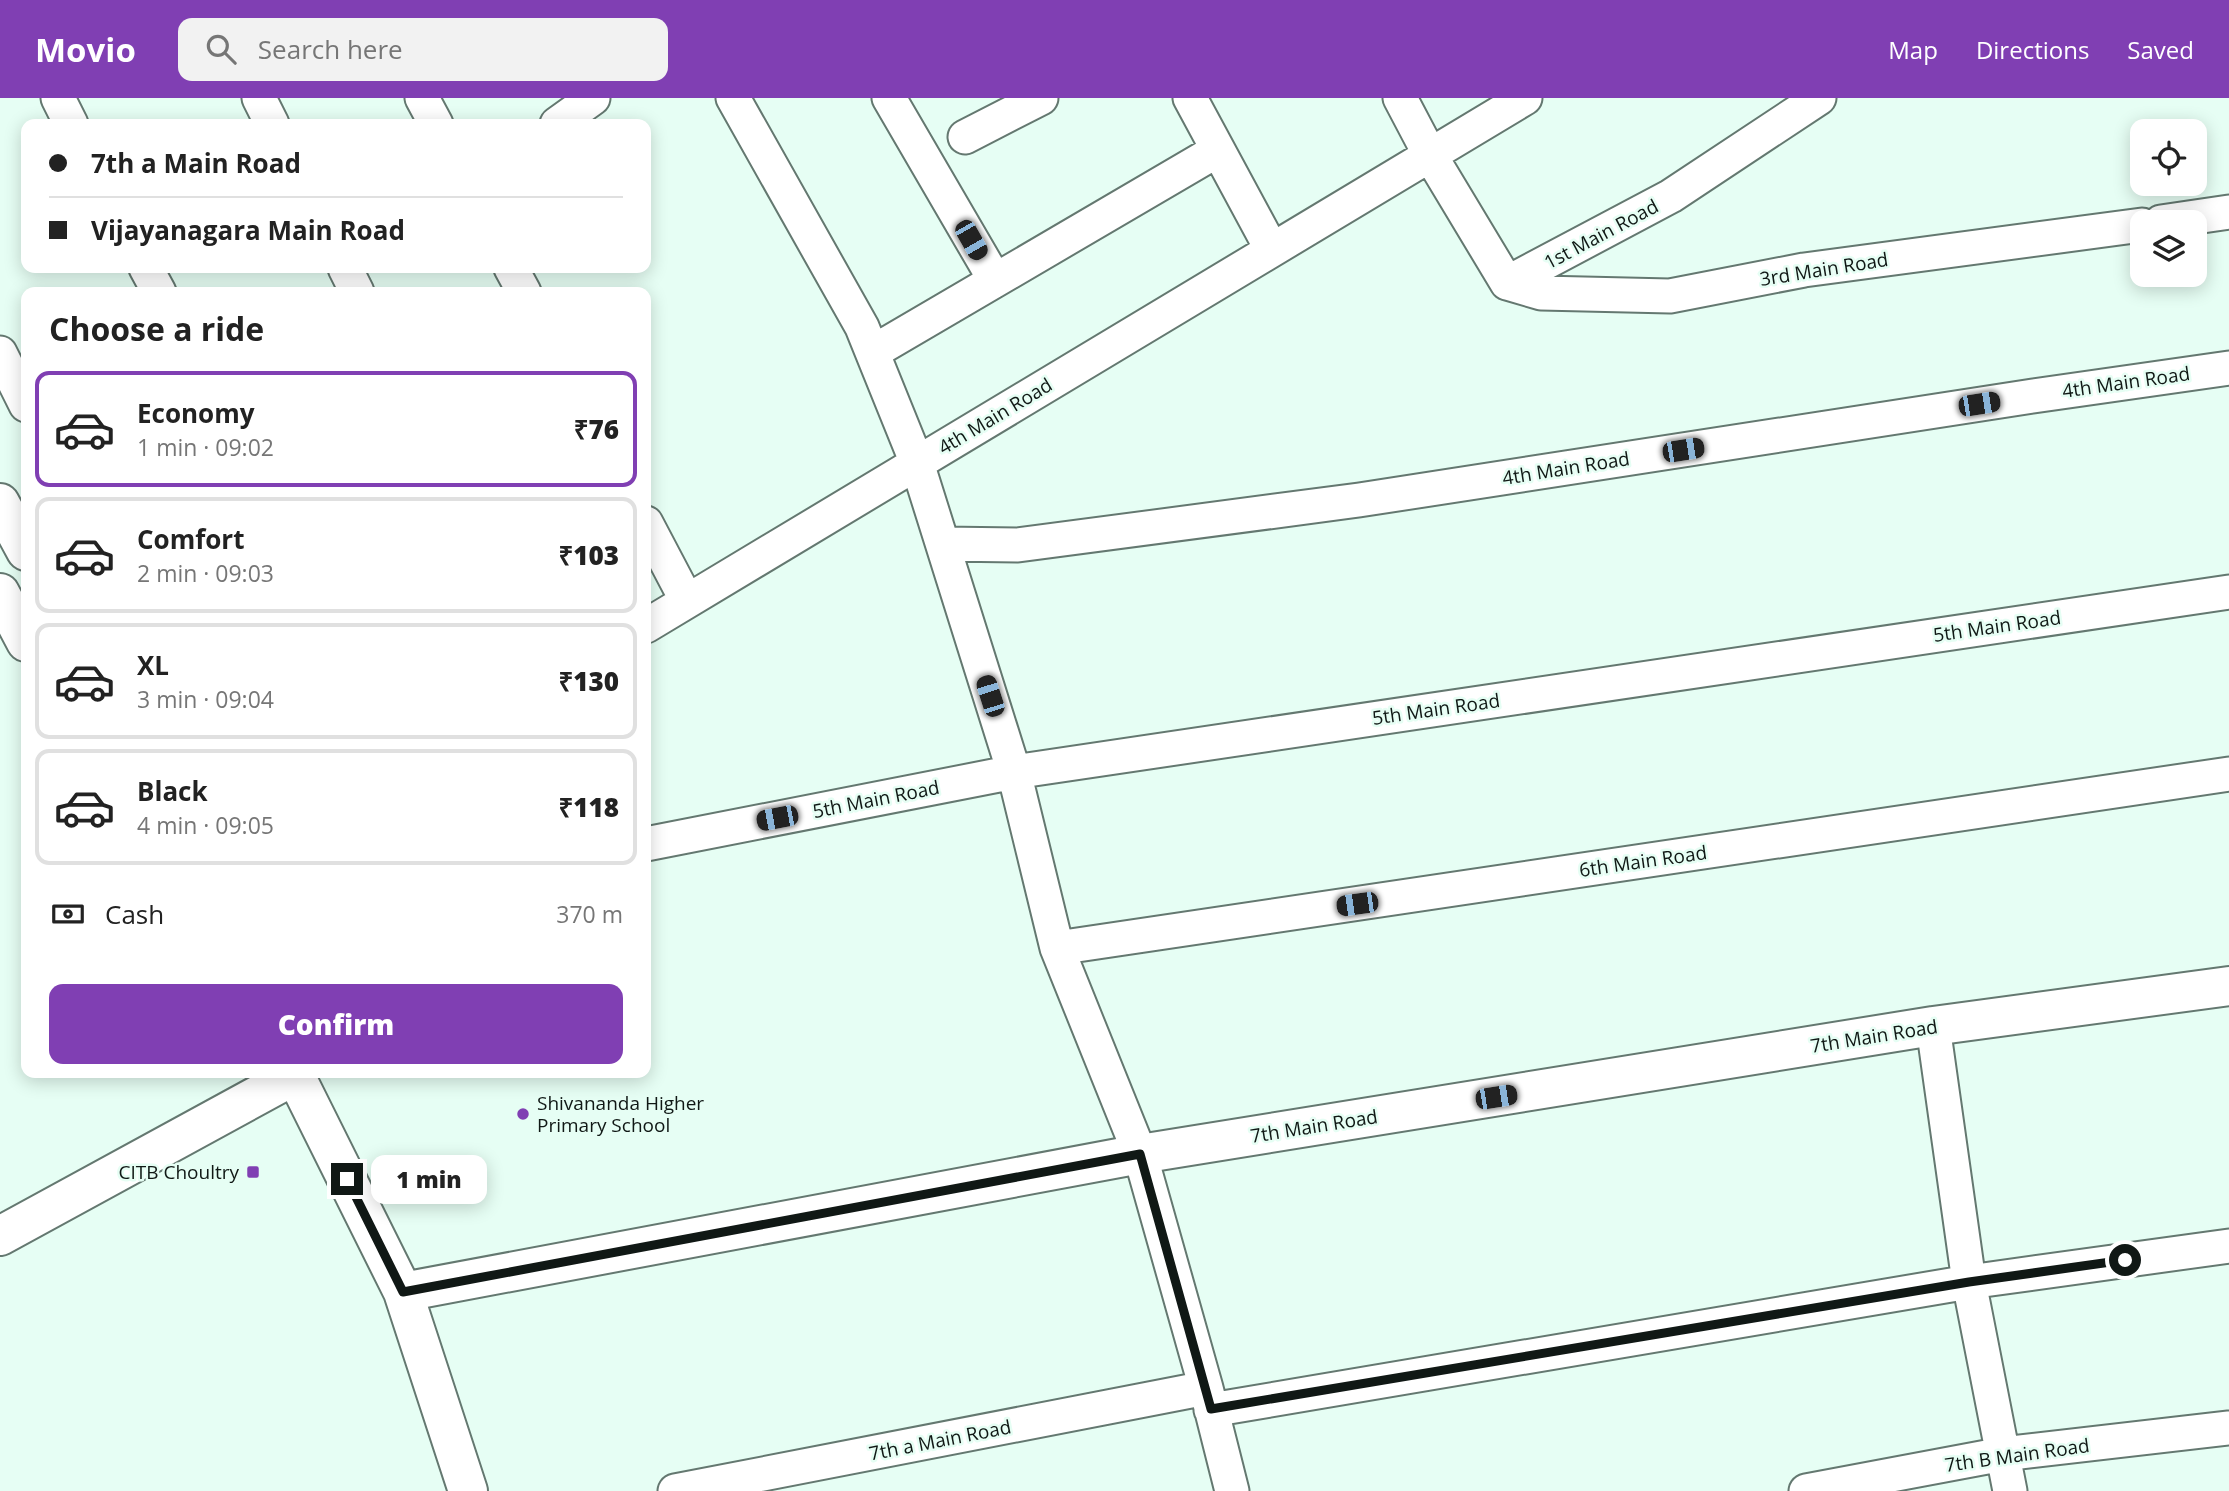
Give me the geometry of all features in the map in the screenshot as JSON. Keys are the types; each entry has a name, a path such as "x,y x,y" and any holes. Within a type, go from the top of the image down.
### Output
{"street":[{"path":"58,98 68,119"},
{"path":"259,98 270,119"},
{"path":"422,98 433,119"},
{"path":"564,119 593,98"},
{"path":"733,98 862,327 917,463 1014,772 1057,948 1140,1154 1232,1491"},
{"path":"889,98 995,280"},
{"path":"964,136 1041,98"},
{"path":"1190,98 1272,250"},
{"path":"1400,98 1430,155 1507,283"},
{"name":"4th Main Road","path":"651,623 1525,98"},
{"name":"1st Main Road","path":"1507,283 1671,196 1819,99"},
{"path":"873,352 1218,149"},
{"path":"2207,215 2229,212"},
{"name":"3rd Main Road","path":"1507,283 1541,293 1670,296 1804,270 2130,227"},
{"path":"0,353 21,395"},
{"name":"4th Main Road","path":"943,544 1017,545 1359,500 2229,368"},
{"path":"0,503 21,542"},
{"path":"651,533 687,601"},
{"name":"5th Main Road","path":"651,843 1014,772 2229,592"},
{"path":"0,593 21,633"},
{"name":"6th Main Road","path":"1057,948 2229,774"},
{"name":"7th Main Road","path":"403,1292 1140,1154 1933,1027 2229,986"},
{"path":"1933,1027 1969,1282 2010,1491"},
{"path":"0,1237 285,1078"},
{"path":"296,1078 403,1292 468,1491"},
{"name":"7th a Main Road","path":"675,1491 719,1487 1209,1399 1969,1282 2229,1246"},
{"name":"7th B Main Road","path":"1806,1491 2003,1454 2229,1428"}],"place":[{"name":"Shivananda Higher Primary School","path":"523,1114"},
{"name":"CITB Choultry","path":"253,1172"}],"route":[{"path":"347,1179 403,1292 1140,1154 1211,1409 1969,1282 2125,1260"}]}
